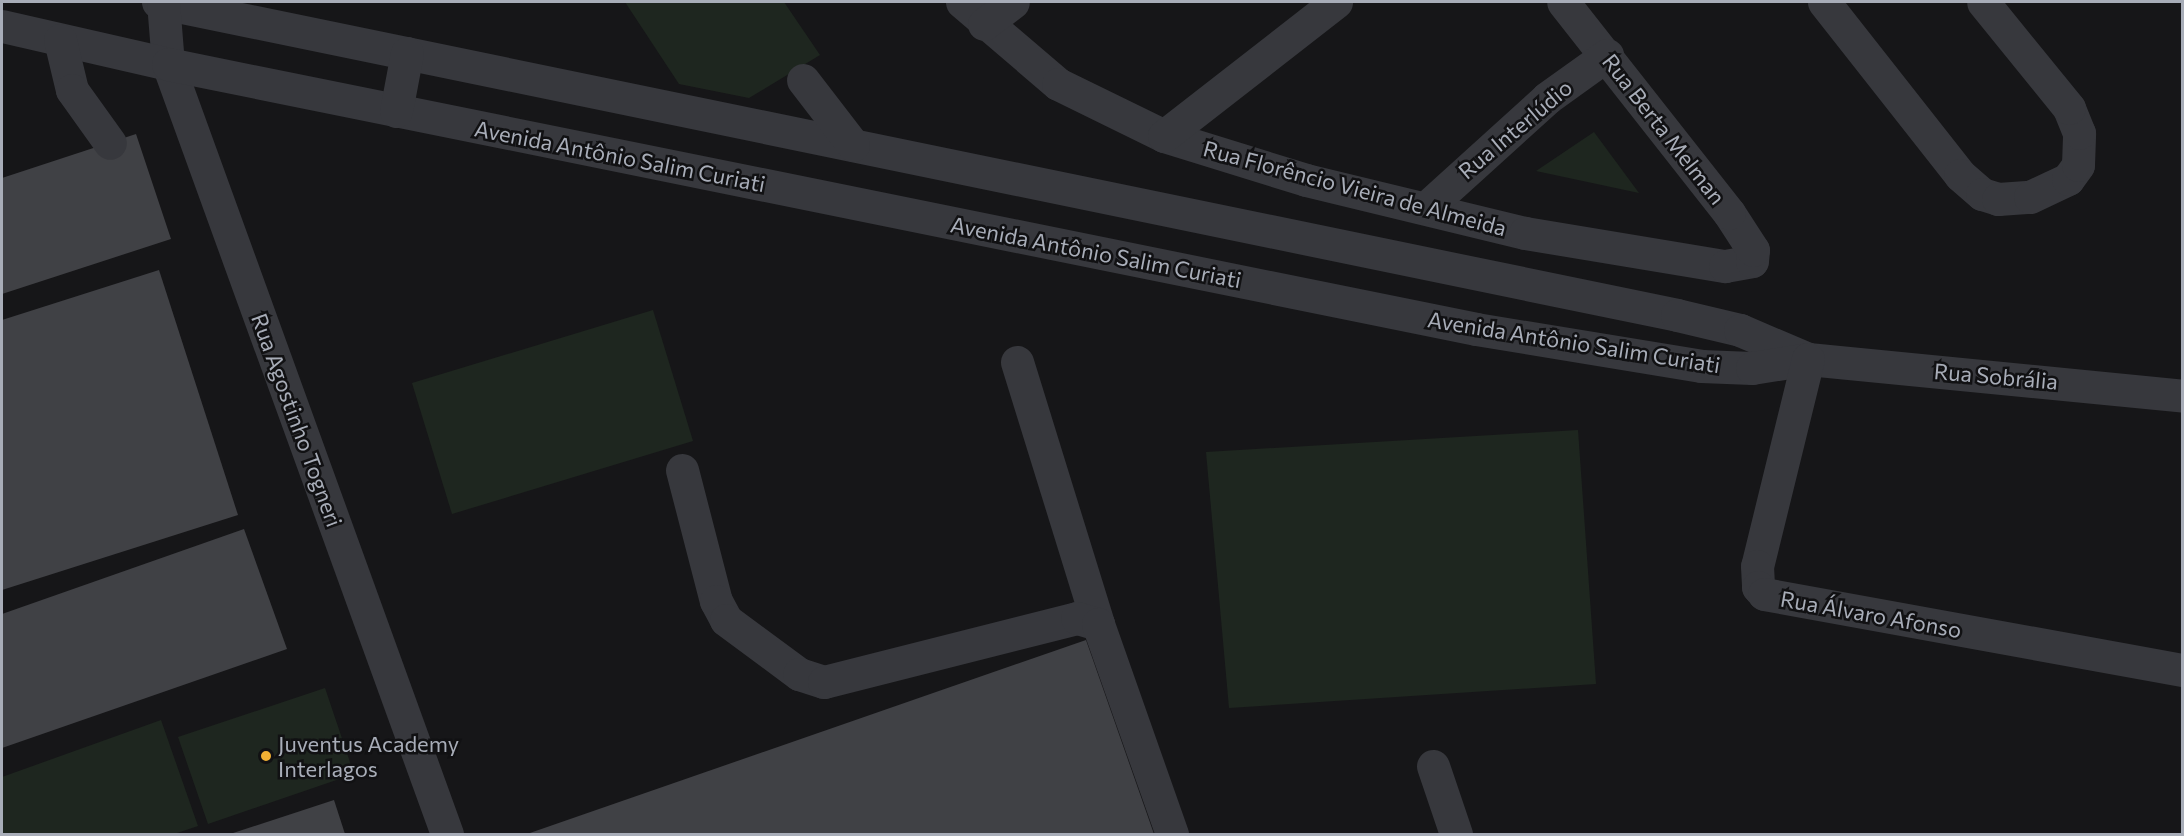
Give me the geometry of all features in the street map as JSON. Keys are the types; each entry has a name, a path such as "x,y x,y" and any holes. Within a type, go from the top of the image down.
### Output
{"street":[{"name":"Avenida Antônio Salim Curiati","path":"161,2 1677,315 1740,330 1808,359"},
{"name":"Rua Agostinho Togneri","path":"161,2 168,64 447,834"},
{"name":"Rua Florêncio Vieira de Almeida","path":"962,2 984,24 1058,84 1164,136 1306,180 1427,207 1525,233 1725,266 1752,261"},
{"path":"984,24 1013,2"},
{"path":"1164,136 1336,2"},
{"name":"Rua Berta Melman","path":"1563,2 1608,56 1729,213 1753,250 1752,261"},
{"path":"1824,2 1960,175 1982,194 1998,199 2030,197 2055,189 2078,165 2079,133 2069,108 1983,2"},
{"name":"Avenida Antônio Salim Curiati","path":"2,26 168,64 396,111 1476,329 1701,366 1752,368 1808,359"},
{"path":"60,40 72,90 110,143"},
{"path":"396,111 407,53"},
{"name":"Rua Interlúdio","path":"1427,207 1538,106 1608,56"},
{"path":"803,80 853,145"},
{"name":"Rua Sobrália","path":"1808,359 2182,396"},
{"name":"Rua Álvaro Afonso","path":"1808,359 1757,566 1758,587 1764,594 2182,670"},
{"path":"1017,362 1098,624 1172,834"},
{"path":"682,470 716,601 726,620 799,674 824,682 1077,618 1098,624"},
{"path":"1432,766 1456,834"}],"shaded area":[{"path":"625,2 784,2 820,55 749,98 679,84"},
{"path":"1594,132 1639,193 1536,171"},
{"path":"653,310 693,441 452,514 412,383"},
{"path":"1578,430 1596,684 1229,708 1206,452"},
{"name":"Juventus Academy Interlagos","path":"325,688 354,774 208,824 178,737"},
{"path":"161,720 198,826 174,834 2,834 2,777"}],"building":[{"path":"136,134 171,239 2,294 2,178"},
{"path":"159,270 238,515 2,590 2,320"},
{"path":"244,529 287,649 2,748 2,614"},
{"path":"1086,640 1154,834 527,834"},
{"path":"334,800 345,834 230,834"}],"place":[{"name":"Juventus Academy Interlagos","path":"266,756"}]}
